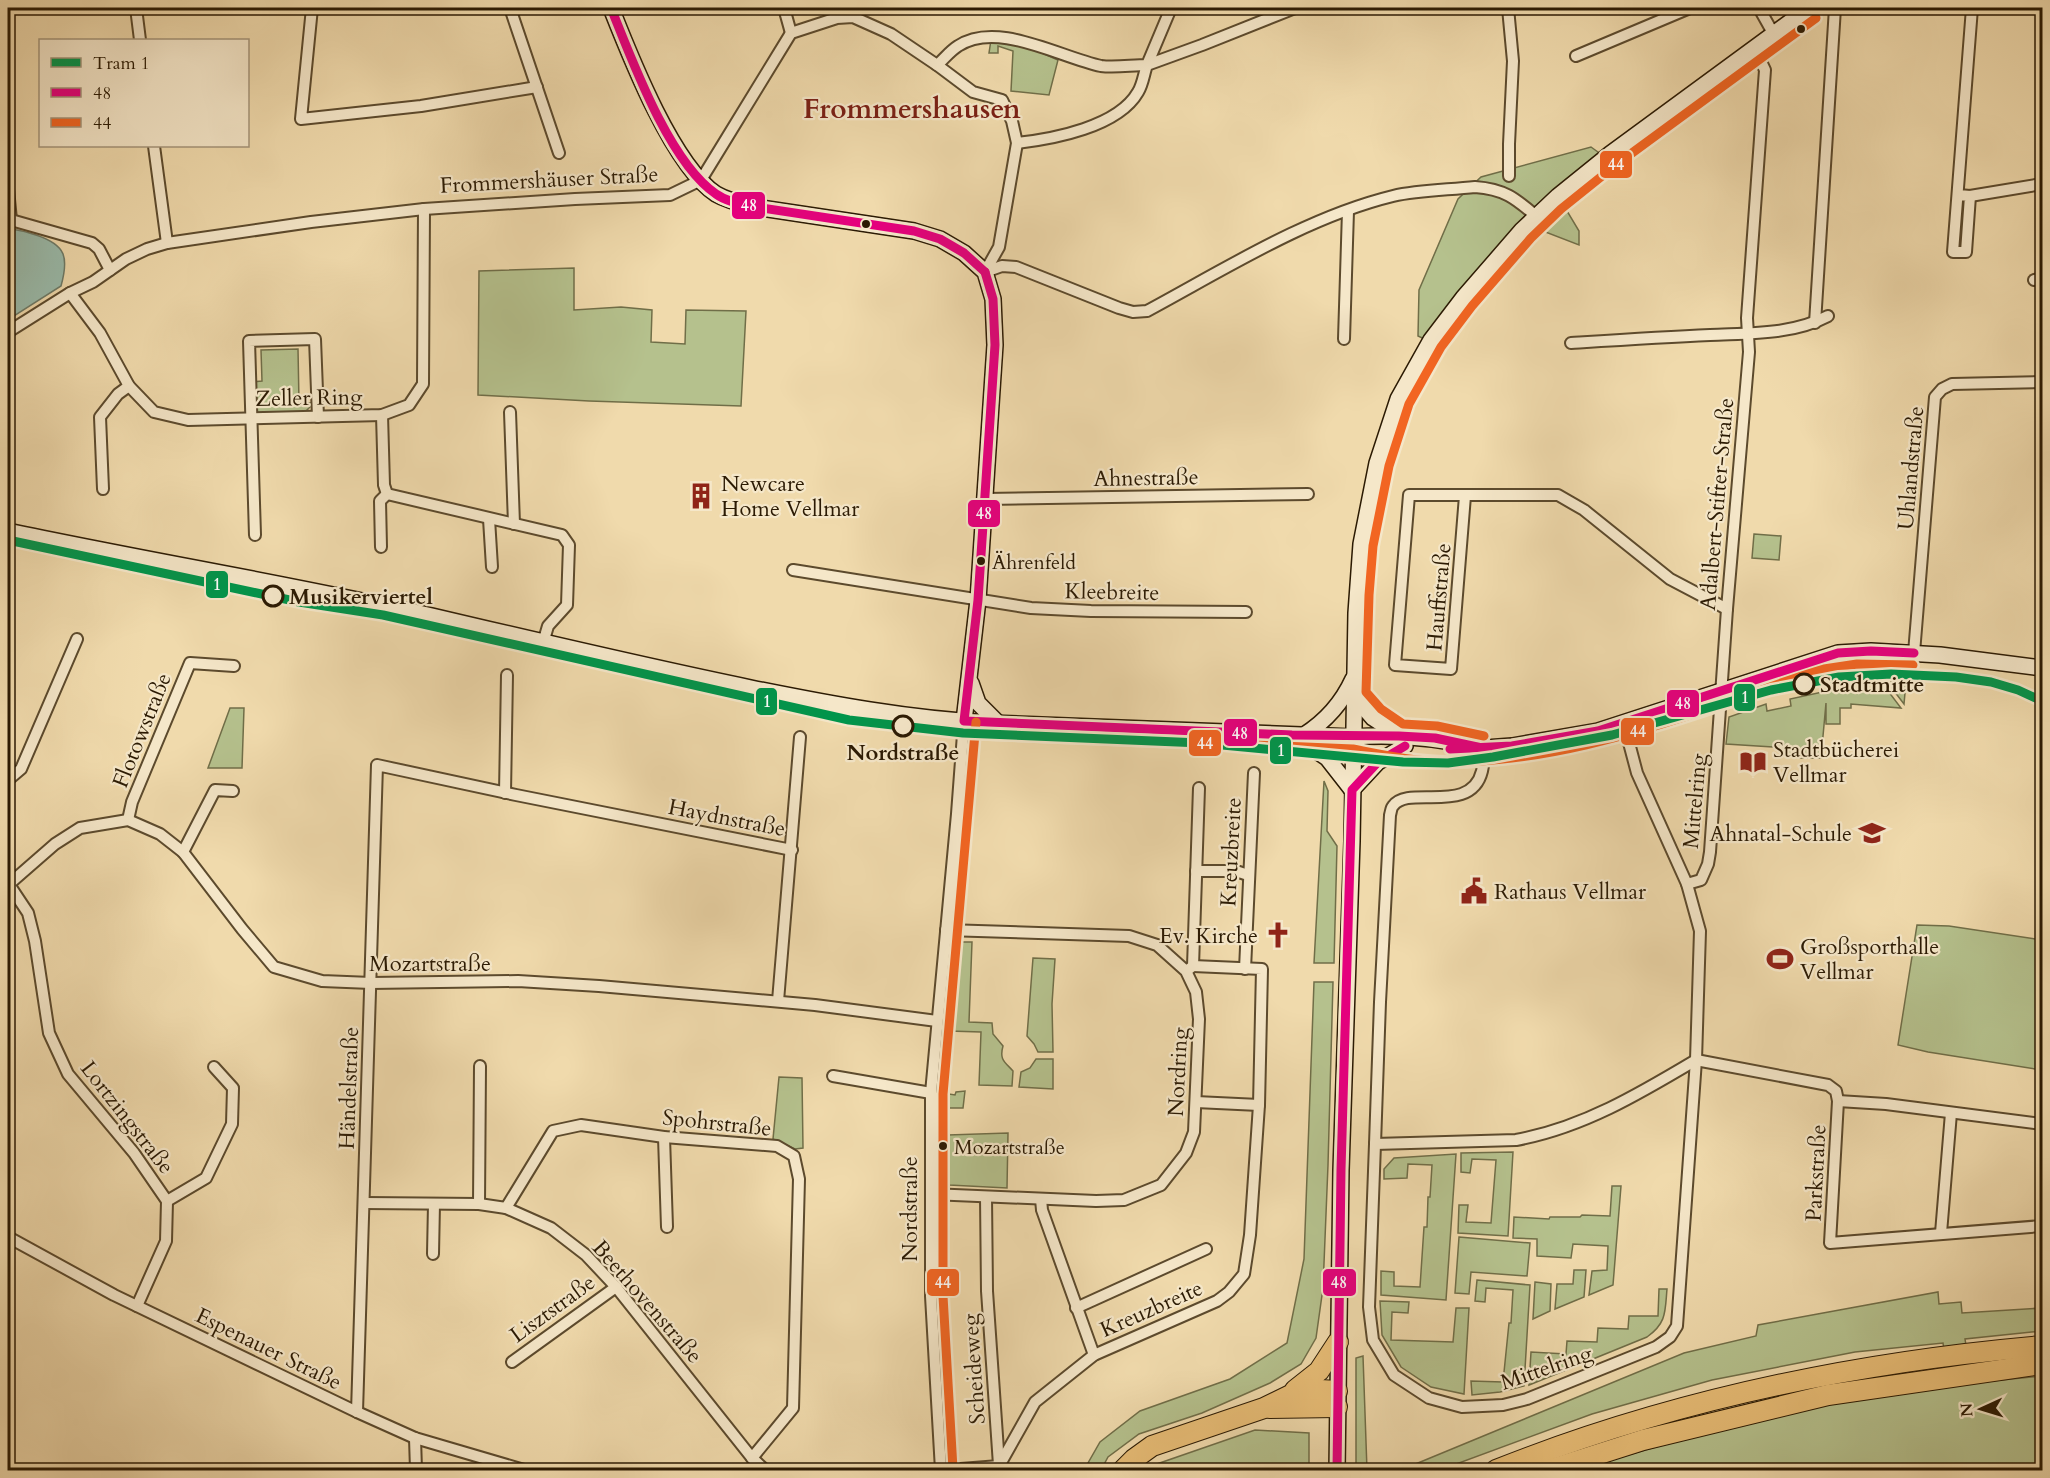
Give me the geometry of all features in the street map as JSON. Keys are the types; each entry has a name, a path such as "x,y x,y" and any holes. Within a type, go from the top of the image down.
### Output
{"highway":[{"path":"1283,1398 1319,1371 1338,1342"},
{"path":"1496,1470 1628,1422 1809,1378 1987,1351 2043,1346"},
{"path":"1549,1470 1643,1440 1828,1395 2043,1364"},
{"path":"1123,1470 1152,1446 1264,1408 1304,1389 1337,1399"},
{"path":"1264,1408 1337,1399"}],"main road":[{"path":"610,8 659,116 679,151 704,175 716,194 734,202 755,207 893,227 940,239 964,253 985,272"},
{"path":"1337,1470 1338,1342 1357,594 1361,544 1377,463 1398,399 1431,340 1463,298 1536,216 1610,154 1809,8"},
{"name":"Nordstraße","path":"964,722 978,600 995,345 993,299 985,272"},
{"path":"8,531 317,592 652,668 804,699 873,711 964,722 1354,737 1402,741 1461,750 1537,743 1624,724 1838,653 1871,651 1914,653 2043,668"},
{"path":"970,677 978,703 998,723"},
{"path":"1298,735 1320,724 1334,710 1354,677"},
{"path":"1354,696 1373,718 1402,741"},
{"path":"1298,735 1327,758 1352,790"},
{"path":"1352,790 1402,741"}],"street":[{"path":"136,8 140,39"},
{"path":"312,8 301,119 421,106 537,87"},
{"path":"510,8 559,153"},
{"path":"784,8 791,33"},
{"path":"1017,143 1083,130 1129,103 1138,92 1171,8"},
{"path":"937,65 958,46 972,39 990,36 1026,42 1064,56 1103,66 1147,65 1295,8"},
{"path":"1508,8 1513,61 1509,176"},
{"path":"1576,56 1690,8"},
{"path":"1759,8 1773,33"},
{"path":"1815,323 1835,8"},
{"path":"1970,196 1966,252 1953,252 1972,8"},
{"path":"704,175 791,33 837,18 853,17 891,34 973,92 1002,100 1012,121 1017,143 999,247 985,272"},
{"name":"Adalbert-Stifter-Straße","path":"1719,709 1749,352 1748,314 1765,70 1754,47"},
{"path":"154,147 166,243"},
{"name":"Frommershäuser Straße","path":"8,332 147,249 166,243 424,209 575,198 670,195 704,175"},
{"path":"1959,195 1970,196 2043,184"},
{"path":"985,272 1002,266 1016,267 1119,308 1133,312 1147,311 1270,245 1348,211 1394,196 1475,187 1488,188 1513,196 1536,216"},
{"path":"8,189 9,221 92,243 99,249 110,270"},
{"name":"Zeller Ring","path":"70,293 100,333 129,386 154,412 188,420 382,415 409,405 423,384 424,209"},
{"path":"1344,339 1348,211"},
{"path":"1571,343 1712,334 1748,334 1815,323 1828,316"},
{"path":"255,535 249,341 315,339 318,417"},
{"name":"Uhlandstraße","path":"1914,653 1935,397 1942,389 1952,384 2043,382"},
{"path":"103,489 100,417 118,394 129,386"},
{"path":"510,412 514,524"},
{"path":"382,415 384,485 387,494"},
{"path":"387,494 562,535 569,545 567,605 548,626 543,643"},
{"path":"381,547 380,501 387,494"},
{"name":"Ahnestraße","path":"985,499 1308,494"},
{"name":"Hauffstraße","path":"1465,496 1451,669 1395,664 1408,495 1558,495 1584,510 1670,579 1727,609"},
{"path":"489,519 492,567"},
{"path":"793,570 978,600"},
{"name":"Kleebreite","path":"978,600 1031,608 1091,611 1246,612"},
{"path":"8,780 21,769 77,639"},
{"name":"Flotowstraße","path":"128,820 132,802 190,663 234,666"},
{"path":"505,793 507,675"},
{"name":"Mittelring","path":"1687,884 1701,880 1708,864 1719,709"},
{"name":"Nordstraße","path":"941,1470 932,1296 931,1093 964,722"},
{"name":"Mittelring","path":"1482,748 1482,770 1478,782 1467,792 1454,796 1402,800 1393,806 1390,815 1380,1002 1369,1307 1372,1340 1394,1375 1429,1398 1462,1407 1503,1405 1527,1399 1656,1347 1670,1337 1677,1326 1696,1060 1700,931 1687,884 1637,773 1624,724"},
{"path":"792,850 800,737"},
{"name":"Haydnstraße","path":"377,765 792,850 778,1001"},
{"name":"Händelstraße","path":"357,1412 377,765"},
{"name":"Kreuzbreite","path":"999,1466 1035,1402 1094,1355 1217,1301 1229,1292 1245,1274 1253,1213 1259,1105 1262,969 1245,969 1254,773"},
{"name":"Kreuzbreite","path":"1190,968 1199,788"},
{"path":"183,852 215,790 233,791"},
{"path":"8,884 55,844 80,828 128,820"},
{"name":"Mozartstraße","path":"128,820 160,834 183,852 274,967 322,981 370,983 518,981 778,1001 937,1021"},
{"path":"1196,871 1236,872 1248,875"},
{"name":"Lortzingstraße","path":"8,884 28,913 35,940 49,1033 68,1074 134,1153 167,1201 166,1241 137,1306"},
{"name":"Nordring","path":"931,1194 1125,1200 1161,1185 1186,1153 1194,1132 1196,1102 1199,1019 1196,992 1190,968 1157,945 1129,936 946,930"},
{"path":"1190,968 1245,969"},
{"path":"1375,1144 1516,1140 1532,1137 1599,1114 1696,1060"},
{"name":"Parkstraße","path":"1696,1060 1828,1085 1836,1091 1838,1101 1830,1244 2043,1226"},
{"path":"479,1204 480,1066"},
{"path":"167,1201 206,1178 232,1124 233,1088 214,1067"},
{"path":"833,1076 931,1093"},
{"name":"Parkstraße","path":"1838,1101 1886,1104 2043,1124"},
{"path":"1196,1102 1259,1105"},
{"path":"1941,1233 1951,1113"},
{"name":"Spohrstraße","path":"506,1208 553,1131 581,1125 664,1137 777,1146 794,1156 798,1179 793,1408 752,1458"},
{"path":"664,1137 667,1227"},
{"name":"Scheideweg","path":"986,1197 987,1291 999,1466"},
{"path":"1041,1198 1042,1210 1094,1355"},
{"name":"Beethovenstraße","path":"365,1203 479,1204 506,1208 551,1228 586,1255 616,1287 752,1458 765,1470"},
{"path":"433,1254 434,1204"},
{"name":"Espenauer Straße","path":"8,1237 137,1306 357,1412 415,1438 525,1470"},
{"path":"1076,1308 1206,1249"},
{"name":"Lisztstraße","path":"512,1362 616,1287"},
{"path":"415,1438 416,1470"},
{"path":"948,1470 999,1466"}],"green space":[{"path":"991,40 1026,46 1058,60 1049,95 1011,91 1013,51 998,46 998,53 989,53"},
{"path":"1591,147 1609,160 1561,201 1579,231 1579,245 1543,231 1528,231 1435,344 1418,336 1419,290 1458,199 1481,177"},
{"path":"574,268 574,310 621,307 652,310 651,342 685,344 686,310 746,311 741,406 478,395 479,271"},
{"path":"298,349 299,402 311,403 311,406 305,412 252,413 251,382 262,381 261,350"},
{"path":"1754,534 1781,536 1779,560 1752,558"},
{"path":"1848,658 1899,659 1887,665 1827,670 1778,680 1799,670"},
{"path":"1891,682 1906,682 1904,704 1891,687"},
{"path":"1885,687 1901,708 1851,704 1851,708 1840,708 1840,724 1826,724 1826,703 1821,758 1799,758 1773,747 1726,744 1729,717 1766,704 1767,711 1791,706 1790,699 1827,691"},
{"path":"230,708 244,708 242,768 208,768"},
{"path":"1324,781 1328,791 1327,831 1337,846 1334,963 1314,963"},
{"path":"1917,925 1949,926 2042,940 2042,1070 1898,1045"},
{"path":"956,942 972,942 969,1022 992,1023 993,1034 1003,1046 1002,1058 1013,1071 1012,1086 979,1085 981,1032 949,1031"},
{"path":"1033,958 1055,959 1052,1004 1053,1052 1038,1052 1027,1036"},
{"path":"1314,982 1333,982 1323,1288 1316,1338 1301,1364 1270,1383 1202,1413 1139,1434 1108,1457 1101,1470 1084,1470 1100,1442 1140,1411 1230,1379 1287,1343 1304,1259"},
{"path":"1036,1059 1053,1059 1053,1089 1019,1087 1021,1072 1030,1068"},
{"path":"779,1077 802,1078 803,1148 795,1149 773,1139"},
{"path":"965,1091 963,1108 948,1108 948,1135 1008,1133 1007,1188 942,1183 943,1098 949,1094 955,1095 956,1092"},
{"path":"1513,1152 1508,1236 1458,1233 1459,1205 1468,1205 1466,1222 1491,1223 1496,1160 1472,1159 1470,1173 1461,1172 1461,1153"},
{"path":"1456,1154 1446,1300 1381,1295 1381,1271 1394,1272 1394,1286 1420,1287 1424,1227 1427,1227 1432,1165 1408,1164 1407,1178 1384,1179 1384,1169 1394,1158"},
{"path":"1612,1186 1621,1186 1613,1285 1589,1295 1592,1271 1607,1270 1608,1246 1573,1244 1571,1258 1537,1256 1537,1239 1513,1238 1514,1217 1549,1219 1550,1217 1580,1217 1582,1215 1610,1216"},
{"path":"1459,1237 1530,1243 1527,1276 1471,1272 1469,1294 1455,1293"},
{"path":"1574,1270 1586,1270 1584,1297 1555,1309 1557,1284 1573,1284"},
{"path":"1477,1280 1530,1285 1524,1386 1500,1392 1472,1395 1471,1381 1503,1382 1513,1290 1486,1288 1485,1302 1475,1301"},
{"path":"1535,1282 1551,1284 1550,1311 1533,1319"},
{"path":"1659,1289 1667,1289 1666,1304 1662,1321 1654,1332 1647,1337 1529,1385 1531,1352 1566,1354 1567,1341 1597,1342 1598,1328 1628,1329 1629,1316 1658,1316"},
{"path":"1938,1292 1939,1304 1961,1302 1962,1313 2042,1308 2042,1331 1965,1339 1972,1383 2042,1376 2042,1470 1575,1470 1712,1431 1832,1403 1949,1386 1943,1343 1855,1352 1712,1380 1592,1414 1440,1470 1401,1470 1684,1353 1756,1336 1758,1325"},
{"path":"1380,1301 1409,1302 1408,1313 1392,1312 1391,1340 1453,1342 1456,1308 1469,1308 1464,1394 1431,1387 1401,1367 1382,1335"},
{"path":"1363,1356 1367,1470 1356,1470 1356,1358"},
{"path":"1255,1430 1309,1433 1309,1470 1149,1470 1154,1465"}],"shaded area":[{"path":"8,229 36,235 54,243 63,253 65,260 61,286 14,316 8,303"}],"tram line":[{"name":"1","path":"8,540 299,602 383,615 849,720 963,733 1201,743 1403,762 1448,763 1612,735 1771,690 1839,677 1891,674 1956,677 1991,682 2018,690 2042,701"}],"transit line":[{"name":"48","path":"611,8 641,81 668,135 699,179 720,197 755,207 914,231 940,239 964,253 985,272"},
{"name":"44","path":"1484,736 1437,726 1403,724 1381,709 1366,692 1373,546 1389,466 1409,404 1441,347 1472,306 1531,238 1561,209 1617,164 1816,18"},
{"name":"48","path":"985,272 993,299 995,345 978,600 964,721 1292,735 1399,736 1435,738 1482,748"},
{"name":"48","path":"1450,749 1512,746 1598,731 1838,653 1871,651 1914,653"},
{"name":"44","path":"964,733 1353,749 1424,761 1483,761 1552,752 1620,736 1687,716 1824,669 1857,664 1913,665"},
{"name":"44","path":"953,1469 943,1296 943,1094 976,722"},
{"name":"48","path":"1337,1470 1341,1170 1352,790 1378,762 1405,746"}],"place":[{"name":"Newcare Home Vellmar","path":"701,496"},
{"name":"Ährenfeld","path":"981,561"},
{"name":"Musikerviertel","path":"273,596"},
{"name":"Stadtmitte","path":"1804,684"},
{"name":"Nordstraße","path":"903,726"},
{"name":"Stadtbücherei Vellmar","path":"1753,762"},
{"name":"Ahnatal-Schule","path":"1872,833"},
{"name":"Rathaus Vellmar","path":"1474,891"},
{"name":"Ev. Kirche","path":"1278,935"},
{"name":"Großsporthalle Vellmar","path":"1780,959"},
{"name":"Mozartstraße","path":"943,1146"}],"district":[{"name":"Frommershausen","path":"912,108"}]}
